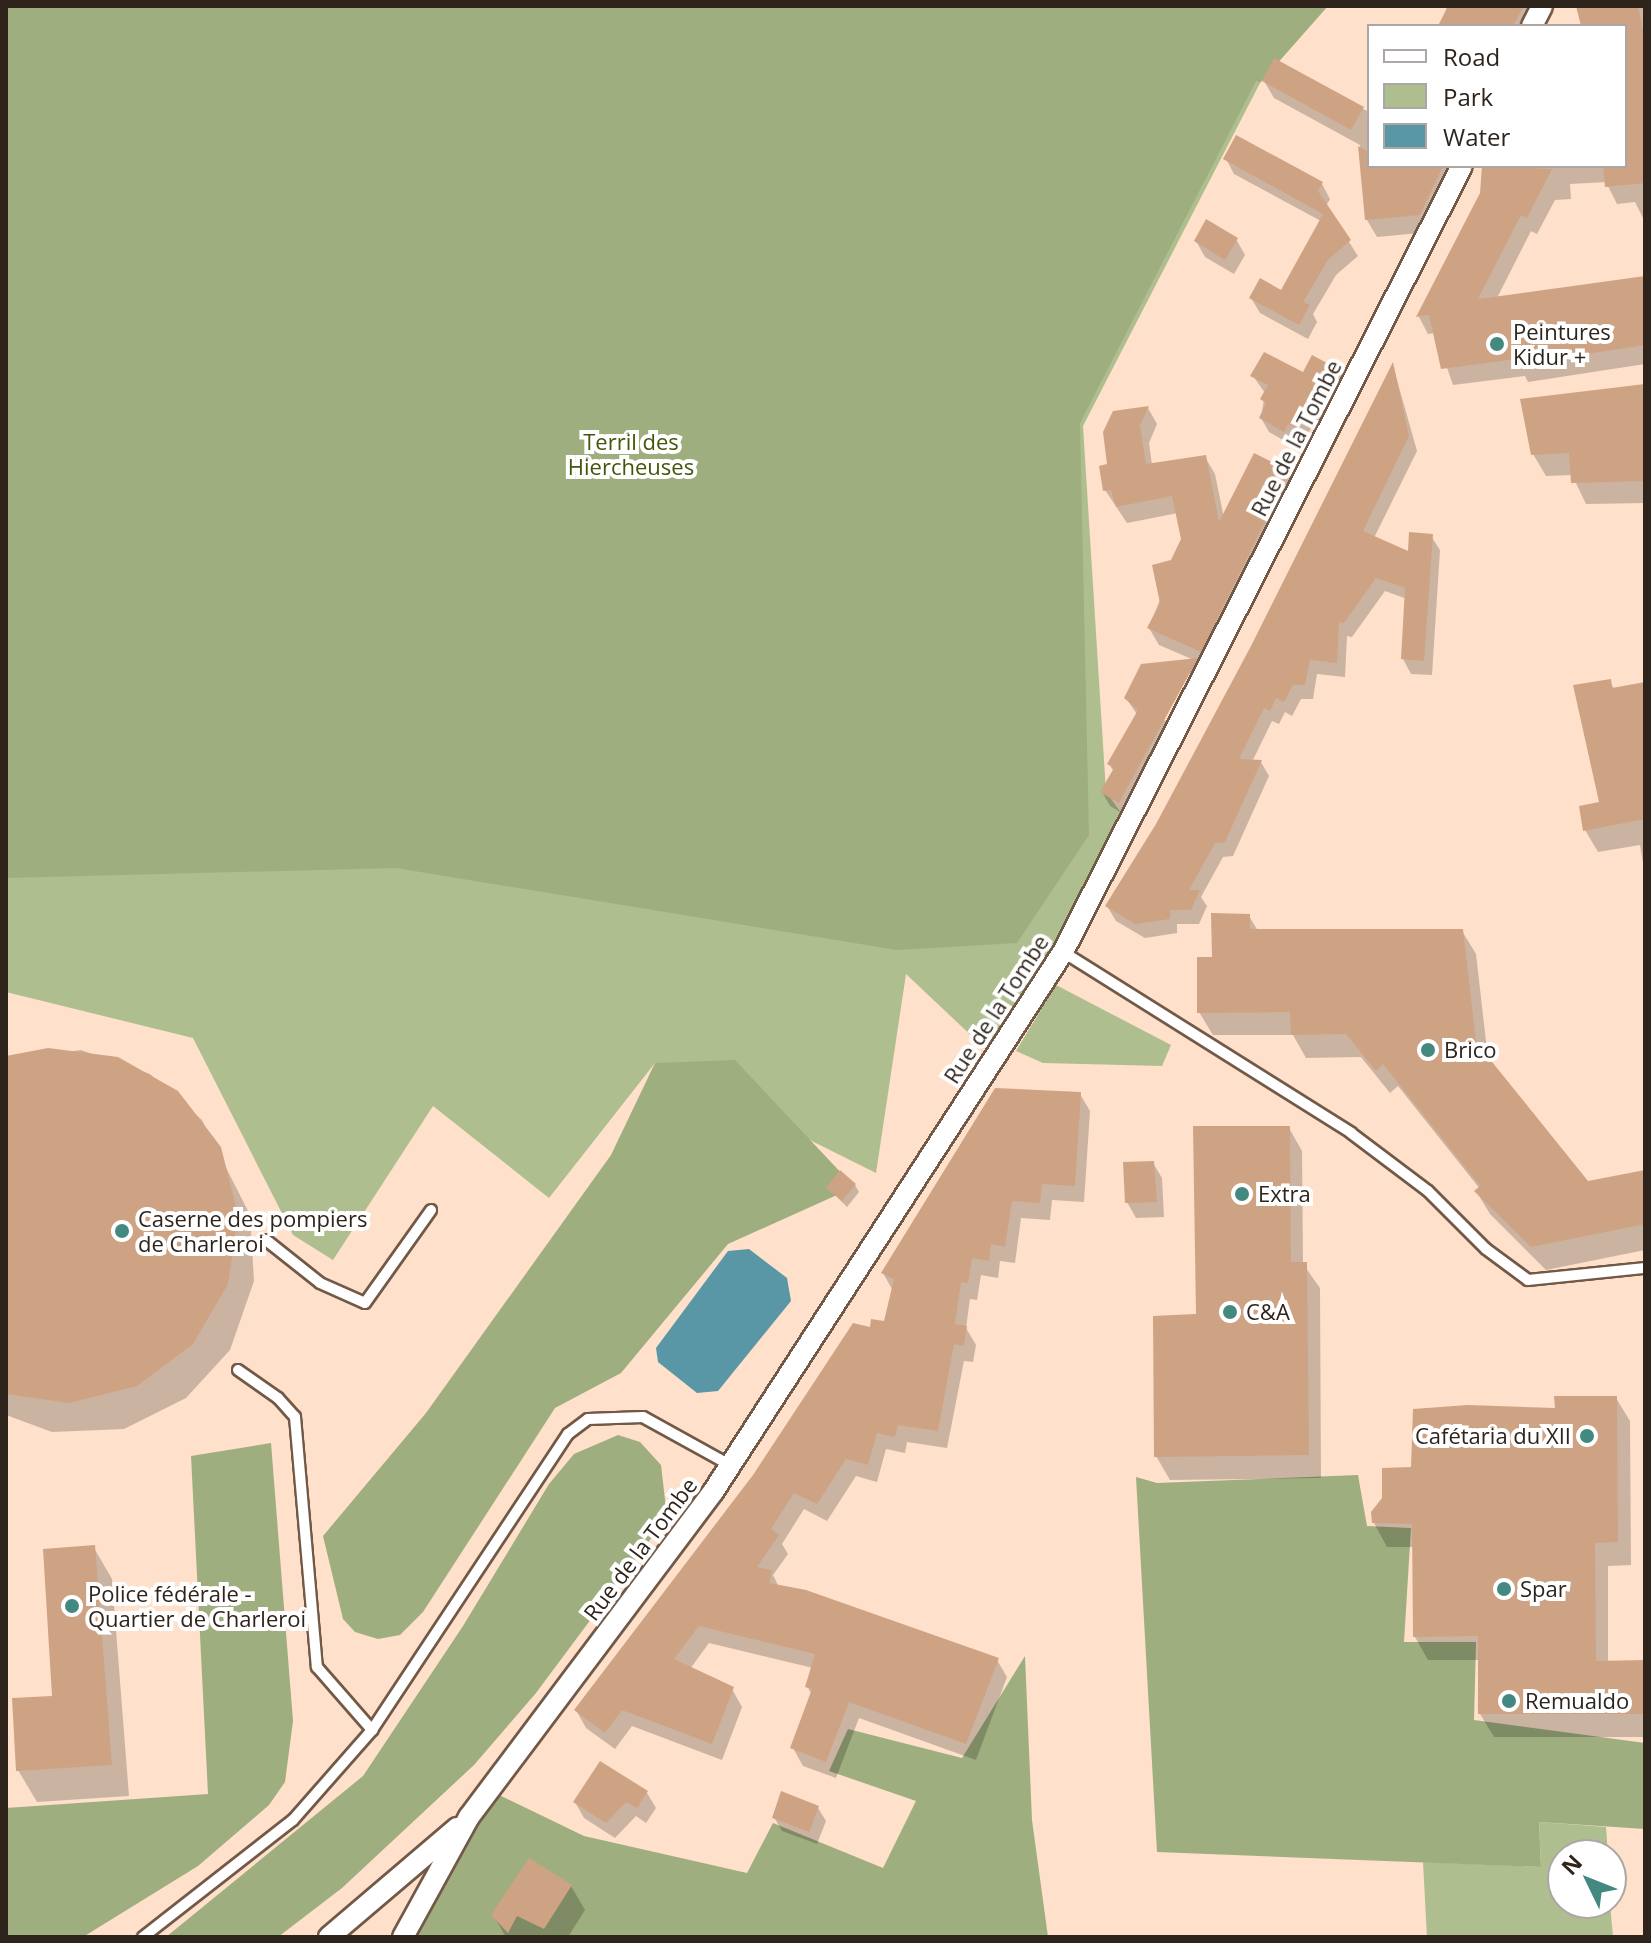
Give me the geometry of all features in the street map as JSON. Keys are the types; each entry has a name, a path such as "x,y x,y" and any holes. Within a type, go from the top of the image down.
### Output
{"street":[{"path":"1533,24 1542,6"},
{"name":"Rue de la Tombe","path":"403,1937 469,1817 730,1465 1063,952 1461,168"},
{"name":"Rue de la Tombe","path":"329,1937 469,1817"}],"lane":[{"path":"1063,952 1351,1133 1428,1191 1486,1249 1528,1280 1645,1268"},
{"path":"266,1240 320,1283 365,1303 431,1210"},
{"path":"238,1370 278,1398 295,1417 317,1667 372,1730"},
{"path":"143,1937 293,1820 372,1730 568,1434 588,1419 643,1417 730,1465"}],"green space":[{"name":"Terril des Hiercheuses","path":"6,6 1328,6 1260,83 1256,81 1080,423 1089,835 1017,943 897,950 396,868 6,878"},
{"path":"1186,49 1260,83 1083,426 1106,792 1128,822 1001,1047 978,1042 906,974 876,1173 655,1063 549,1198 433,1106 333,1260 293,1235 193,1038 6,992 6,869"},
{"path":"1056,985 1171,1045 1162,1066 1043,1063 1016,1051"},
{"path":"735,1060 845,1177 837,1195 728,1244 621,1373 555,1408 423,1612 400,1635 378,1639 355,1632 343,1619 323,1536 426,1413 611,1155 655,1063"},
{"path":"618,1435 640,1442 661,1465 667,1517 536,1693 474,1765 342,1888 278,1937 166,1937 363,1776 463,1626 549,1484 574,1454"},
{"path":"271,1443 293,1721 285,1782 269,1805 198,1866 83,1937 6,1937 6,1808 208,1794 191,1456"},
{"path":"1358,1475 1367,1526 1411,1528 1404,1642 1476,1642 1474,1720 1645,1743 1645,1829 1539,1822 1541,1867 1157,1852 1136,1477 1157,1483"},
{"path":"1025,1656 1032,1820 1048,1937 424,1937 405,1932 489,1790 584,1836 747,1873 773,1823 883,1868 916,1801 829,1771 848,1729 962,1758"},
{"path":"1539,1822 1606,1827 1607,1839 1547,1839 1547,1919 1611,1919 1613,1937 1427,1937 1423,1862 1541,1867"}],"water":[{"path":"749,1249 787,1278 791,1301 718,1391 697,1393 658,1362 656,1348 728,1251"}],"building":[{"path":"1448,6 1524,6 1514,24 1439,24"},
{"path":"1576,6 1638,6 1645,40 1645,183 1605,187 1603,168 1627,168 1627,24 1580,24"},
{"path":"1274,58 1364,107 1351,130 1262,81"},
{"path":"1236,135 1323,182 1318,191 1351,240 1328,260 1303,302 1310,305 1299,325 1249,298 1260,278 1281,290 1323,214 1223,159"},
{"path":"1358,146 1367,151 1367,168 1442,168 1420,215 1365,220"},
{"path":"1482,168 1552,169 1527,218 1521,215 1478,299 1645,276 1645,345 1516,365 1516,359 1441,369 1429,315 1416,317 1480,193"},
{"path":"1206,219 1238,238 1225,260 1194,241"},
{"path":"1264,352 1303,372 1312,355 1342,371 1319,412 1307,406 1296,428 1288,424 1284,432 1259,418 1266,403 1260,399 1268,385 1250,376"},
{"path":"1393,362 1409,436 1363,531 1408,551 1409,532 1433,534 1424,661 1401,659 1405,588 1376,578 1344,623 1339,622 1337,663 1310,660 1305,685 1293,685 1284,702 1276,698 1270,711 1264,708 1239,759 1262,760 1225,842 1215,843 1189,890 1200,890 1191,910 1170,910 1170,919 1135,924 1105,906 1156,824 1251,646"},
{"path":"1645,384 1645,481 1571,483 1569,453 1531,455 1520,399"},
{"path":"1149,406 1140,425 1146,464 1206,455 1219,522 1254,453 1290,471 1201,652 1147,628 1160,603 1152,565 1171,560 1181,539 1172,496 1116,507 1111,490 1103,491 1099,466 1107,464 1103,432 1113,411"},
{"path":"1198,658 1119,803 1100,792 1114,768 1107,764 1138,710 1124,698 1141,664"},
{"path":"1611,679 1612,688 1645,682 1645,819 1583,831 1579,806 1599,802 1573,685"},
{"name":"Brico","path":"1211,913 1250,914 1250,929 1463,929 1476,1042 1588,1181 1645,1170 1645,1224 1531,1247 1474,1191 1480,1186 1383,1064 1376,1071 1346,1034 1291,1035 1290,1012 1197,1013 1197,957 1212,957"},
{"name":"Caserne des pompiers de Charleroi","path":"48,1048 118,1057 178,1091 221,1147 238,1215 228,1284 193,1344 137,1386 69,1403 6,1394 6,1056"},
{"path":"995,1088 1081,1092 1075,1186 1042,1184 1040,1203 1012,1201 1005,1247 991,1244 989,1261 972,1258 968,1283 961,1282 955,1324 967,1326 964,1346 954,1344 938,1431 898,1425 895,1437 877,1433 868,1465 846,1459 817,1504 794,1493 771,1529 779,1535 757,1567 772,1570 769,1583 806,1590 999,1658 966,1744 849,1702 826,1762 790,1748 812,1689 805,1687 815,1654 699,1626 674,1659 734,1687 712,1744 622,1710 605,1733 574,1710 753,1475 853,1323 870,1327 871,1319 884,1321 894,1279 881,1273"},
{"path":"1193,1126 1290,1126 1291,1262 1307,1262 1309,1455 1154,1457 1153,1316 1196,1314"},
{"path":"1154,1161 1157,1202 1125,1203 1123,1162"},
{"path":"840,1170 856,1184 842,1201 826,1188"},
{"name":"Spar","path":"1554,1396 1617,1396 1618,1542 1595,1543 1596,1661 1645,1660 1645,1714 1478,1714 1478,1636 1413,1637 1412,1524 1372,1523 1371,1512 1382,1498 1382,1468 1411,1467 1413,1409 1468,1405 1555,1408"},
{"name":"Police fédérale - Quartier de Charleroi","path":"95,1545 112,1765 16,1771 12,1698 52,1696 43,1549"},
{"path":"600,1761 648,1791 637,1808 626,1802 606,1823 573,1802"},
{"path":"781,1791 819,1806 809,1832 772,1818"},
{"path":"529,1858 572,1885 544,1929 517,1916 508,1933 491,1915"}],"place":[{"name":"Peintures Kidur +","path":"1497,344"},
{"name":"Brico","path":"1428,1050"},
{"name":"Extra","path":"1242,1194"},
{"name":"Caserne des pompiers de Charleroi","path":"122,1231"},
{"name":"C&A","path":"1230,1312"},
{"name":"Cafétaria du XII","path":"1587,1436"},
{"name":"Spar","path":"1504,1589"},
{"name":"Police fédérale - Quartier de Charleroi","path":"72,1606"},
{"name":"Remualdo","path":"1509,1701"}]}
